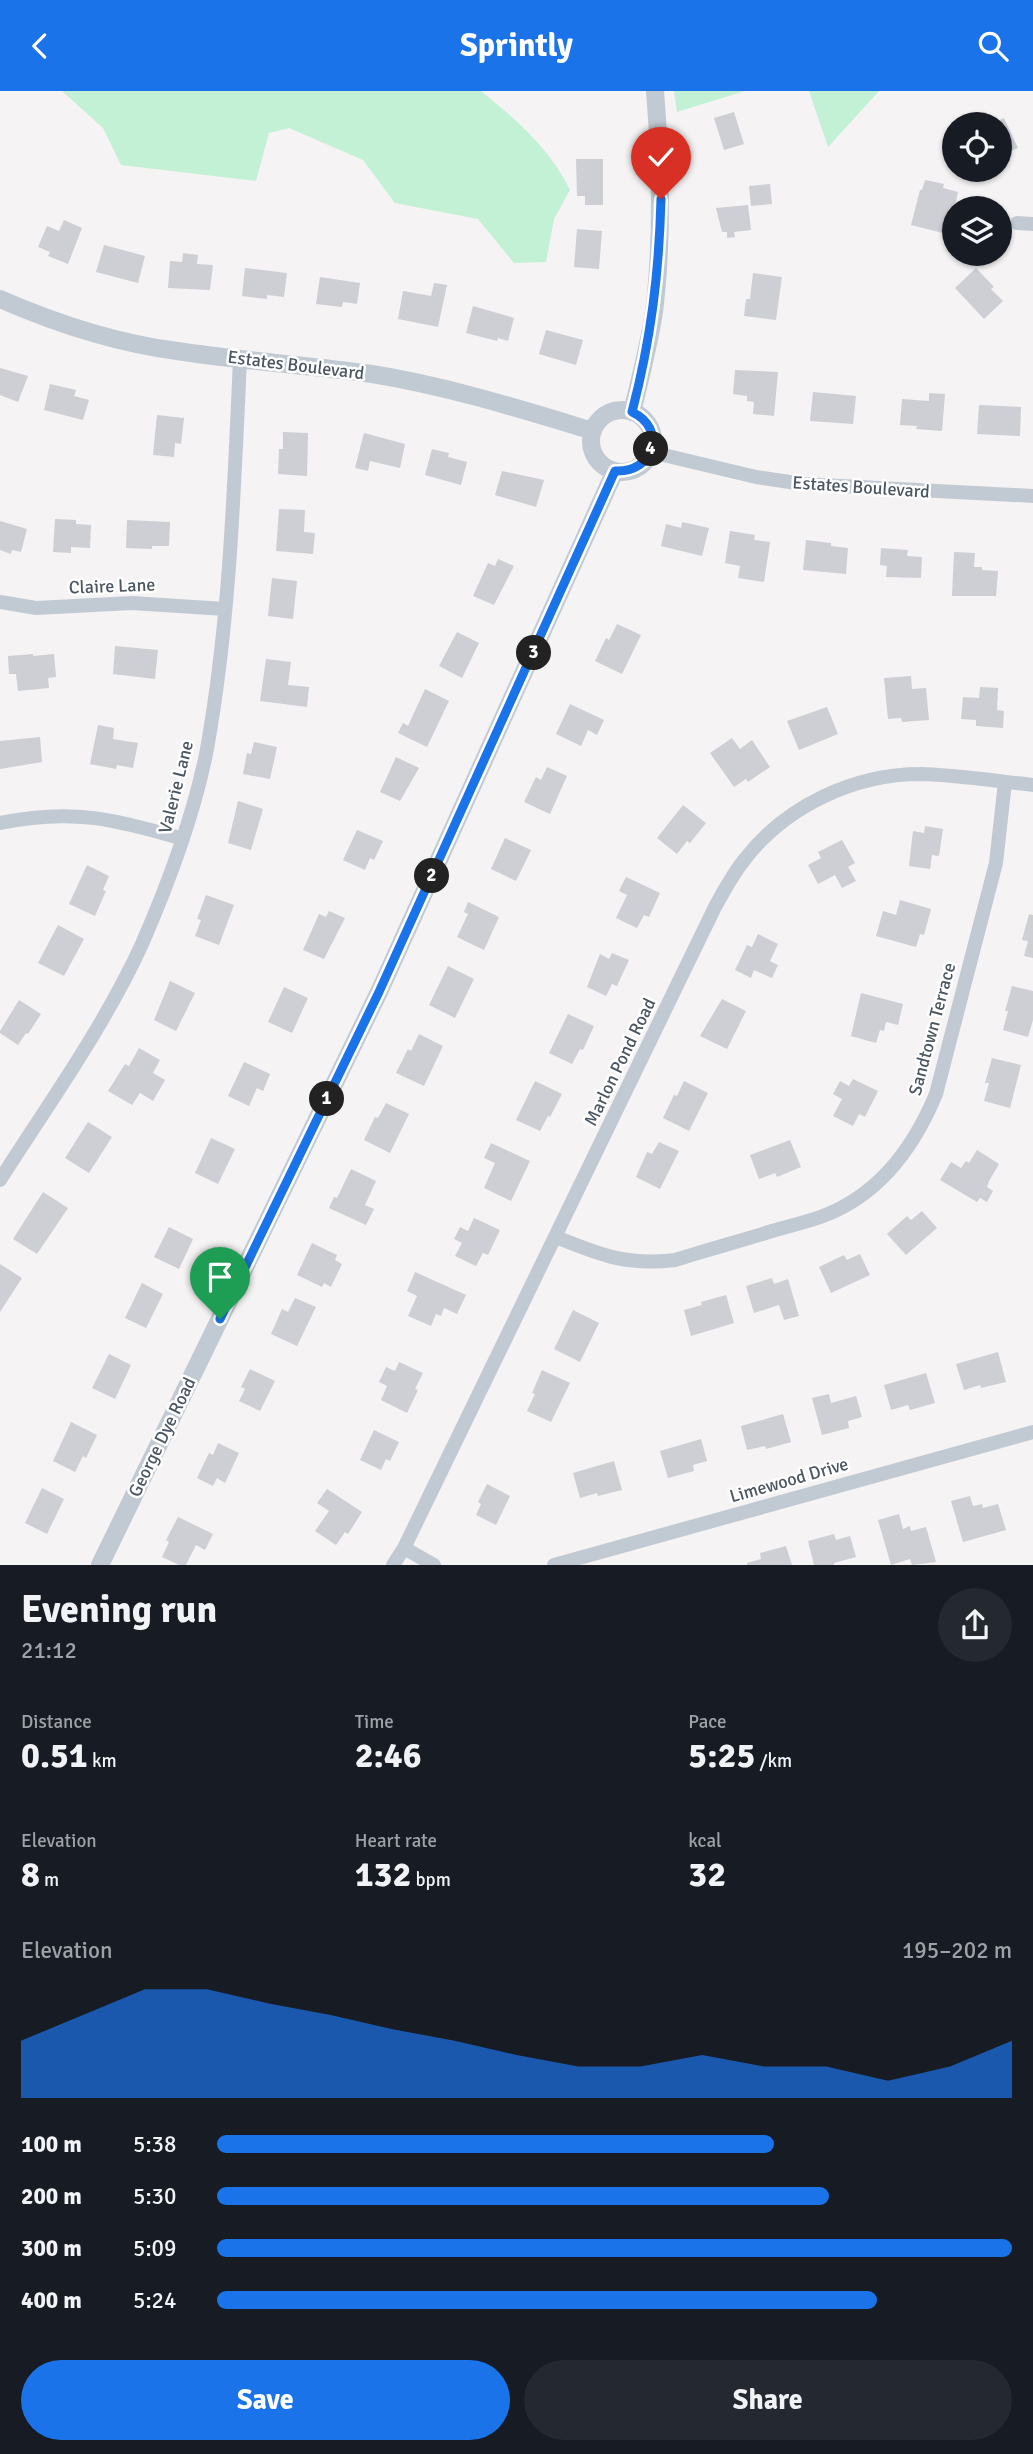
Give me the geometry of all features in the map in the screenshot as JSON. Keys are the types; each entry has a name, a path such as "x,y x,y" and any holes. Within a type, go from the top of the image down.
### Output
{"street":[{"path":"632,412 653,313 660,248 660,162 655,91"},
{"path":"1017,223 1033,224"},
{"name":"Estates Boulevard","path":"0,299 85,331 130,343 372,374 429,385 593,431"},
{"name":"Valerie Lane","path":"0,1180 111,1004 141,947 183,839 207,748 225,609 230,563 240,359"},
{"path":"613,412 632,412 639,415 650,428 651,452 640,466 615,471 607,468 595,456 591,439 593,431 597,422 613,412"},
{"name":"Estates Boulevard","path":"651,452 756,477 803,484 1033,496"},
{"name":"George Dye Road","path":"100,1565 379,992 615,471"},
{"name":"Claire Lane","path":"0,603 36,608 132,603 225,609"},
{"name":"Marlon Pond Road","path":"393,1565 404,1548 714,909 737,871 763,839 806,806 834,792 864,782 922,774 1033,785"},
{"name":"Sandtown Terrace","path":"556,1237 606,1257 629,1262 675,1260 825,1216 849,1203 891,1169 911,1145 936,1094 996,863 1005,782"},
{"path":"0,823 38,816 90,816 121,821 183,839"},
{"name":"Limewood Drive","path":"554,1565 575,1562 1033,1432"},
{"path":"404,1548 434,1565"}],"green space":[{"path":"62,91 481,91 543,148 570,190 554,219 546,262 514,263 478,219 395,203 363,160 289,128 269,133 256,181 121,165 103,128"},
{"path":"674,91 745,91 677,112"},
{"path":"809,91 879,91 828,147"}],"building":[{"path":"734,112 744,144 724,150 714,118"},
{"path":"1012,135 1018,148 1012,151"},
{"path":"576,159 603,159 603,205 585,205 585,196 577,196"},
{"path":"925,180 944,184 943,188 958,192 957,196 942,196 942,233 911,225"},
{"path":"770,184 772,204 751,206 749,186"},
{"path":"748,205 751,230 734,232 735,237 727,238 727,232 722,232 716,208"},
{"path":"64,220 82,228 68,264 48,256 50,252 38,247 47,226 59,231"},
{"path":"577,229 602,231 599,269 574,267"},
{"path":"104,245 145,256 138,283 96,272"},
{"path":"183,253 198,255 197,264 213,265 210,290 168,288 170,261 182,262"},
{"path":"245,268 287,273 284,297 267,295 267,299 242,296"},
{"path":"976,268 1003,301 984,319 955,288"},
{"path":"753,273 782,277 776,320 744,316 746,299 750,299"},
{"path":"320,277 360,283 357,304 343,302 342,307 316,304"},
{"path":"434,283 447,285 438,327 398,319 403,291 431,296"},
{"path":"473,306 514,318 508,341 466,333"},
{"path":"546,330 583,340 576,365 539,354"},
{"path":"0,368 28,376 18,402 0,395"},
{"path":"735,370 778,372 774,416 753,414 754,402 747,401 747,396 733,394"},
{"path":"50,384 76,390 74,396 89,400 83,420 44,410"},
{"path":"813,392 856,396 853,424 810,421"},
{"path":"929,393 945,394 942,431 900,425 902,399 929,401"},
{"path":"979,405 1021,407 1020,436 977,434"},
{"path":"157,415 184,418 181,444 175,443 174,457 153,455"},
{"path":"283,432 308,433 307,476 278,474"},
{"path":"364,433 405,444 400,468 370,461 368,471 355,468"},
{"path":"432,449 449,453 448,457 467,462 461,485 425,475"},
{"path":"502,471 544,480 536,507 495,495"},
{"path":"279,509 305,510 304,532 315,533 313,554 276,551"},
{"path":"55,519 76,520 76,524 91,525 90,548 71,547 71,553 53,552"},
{"path":"127,520 170,522 169,546 152,546 152,549 126,548"},
{"path":"0,521 27,529 21,552 12,550 11,554 0,550"},
{"path":"682,522 709,528 702,556 661,546 666,524 681,528"},
{"path":"730,531 755,535 754,540 770,542 764,582 738,578 740,566 725,563"},
{"path":"806,540 848,548 846,574 803,570"},
{"path":"881,548 908,550 907,556 922,557 921,578 886,577 887,566 880,565"},
{"path":"954,552 975,553 974,567 998,571 996,596 952,596"},
{"path":"498,559 514,566 494,605 473,596 488,563 495,566"},
{"path":"272,578 297,581 293,619 268,616"},
{"path":"617,624 641,635 622,674 595,661 606,638 609,640"},
{"path":"457,632 479,643 462,678 439,666"},
{"path":"115,646 158,650 155,679 113,674"},
{"path":"54,654 56,677 48,678 49,688 18,691 16,674 9,674 8,656"},
{"path":"266,659 291,662 288,685 309,687 307,707 260,701"},
{"path":"911,676 912,689 926,688 929,720 902,722 901,718 888,719 884,678"},
{"path":"980,687 998,688 997,710 1004,711 1003,728 976,726 976,720 961,719 963,697 979,698"},
{"path":"425,689 449,701 427,747 398,733 403,723 408,726"},
{"path":"570,704 604,720 597,735 588,730 581,746 556,734"},
{"path":"827,707 838,734 799,750 787,721"},
{"path":"98,725 114,728 113,739 138,743 133,768 117,765 116,769 90,764"},
{"path":"40,737 42,762 0,769 0,741"},
{"path":"732,738 740,749 752,740 770,767 748,782 746,779 734,787 710,753"},
{"path":"254,742 277,747 270,779 243,774 247,753 251,754"},
{"path":"396,757 419,768 400,801 380,792"},
{"path":"547,767 567,776 550,814 524,802 536,777 541,780"},
{"path":"238,801 263,809 251,850 228,843"},
{"path":"683,805 706,823 677,854 657,838"},
{"path":"925,826 943,829 939,856 932,855 930,869 909,866 913,831 924,833"},
{"path":"357,830 383,841 374,860 370,858 365,870 343,860"},
{"path":"505,838 531,850 516,881 491,869"},
{"path":"842,840 855,863 848,867 856,881 842,888 835,875 818,884 808,865 821,858 818,852"},
{"path":"87,865 109,876 103,890 106,891 95,916 69,904"},
{"path":"626,877 660,893 649,917 644,915 637,928 616,918 627,895 619,891"},
{"path":"206,895 234,905 219,945 195,936 201,920 197,919"},
{"path":"900,900 931,909 924,935 920,934 916,947 876,936 883,911 896,915"},
{"path":"468,902 499,917 484,950 457,937 468,914 464,912"},
{"path":"329,911 345,918 324,959 303,950 319,914 326,917"},
{"path":"1029,914 1033,915 1033,958 1024,956 1028,941 1022,940"},
{"path":"58,925 84,939 64,976 38,963"},
{"path":"758,934 778,944 770,961 778,965 772,978 754,970 751,978 735,970 747,945 752,947"},
{"path":"612,953 629,960 617,986 612,984 606,996 587,987 600,954 609,959"},
{"path":"448,966 474,979 455,1018 429,1005"},
{"path":"170,981 195,993 176,1031 154,1020"},
{"path":"1012,986 1033,991 1033,1020 1028,1037 1003,1030"},
{"path":"284,987 308,998 292,1033 268,1022"},
{"path":"861,993 903,1004 898,1025 886,1022 876,1043 851,1036"},
{"path":"722,999 746,1011 727,1049 700,1036"},
{"path":"19,1000 41,1014 18,1045 0,1031"},
{"path":"568,1014 594,1026 583,1050 580,1049 572,1064 549,1053"},
{"path":"419,1034 443,1046 424,1086 396,1073"},
{"path":"139,1048 160,1060 153,1073 165,1080 153,1101 140,1093 132,1105 108,1091 125,1064 129,1066"},
{"path":"992,1058 1021,1065 1010,1108 984,1101 989,1083 985,1083"},
{"path":"244,1062 270,1074 263,1091 257,1088 249,1106 228,1096"},
{"path":"853,1079 878,1091 865,1117 859,1114 853,1126 833,1116 842,1099 833,1094 840,1081 849,1086"},
{"path":"535,1081 562,1094 540,1131 516,1120"},
{"path":"684,1081 708,1093 689,1131 663,1118"},
{"path":"386,1103 409,1114 390,1153 364,1140 375,1117 378,1118"},
{"path":"88,1122 112,1137 89,1173 65,1158"},
{"path":"211,1138 235,1149 218,1184 195,1173"},
{"path":"790,1140 801,1167 777,1177 775,1173 759,1179 750,1155"},
{"path":"659,1142 679,1151 660,1189 636,1177 647,1152 652,1154"},
{"path":"491,1143 530,1161 511,1201 484,1188 495,1163 484,1158"},
{"path":"977,1150 999,1164 987,1187 993,1191 987,1202 980,1198 977,1202 940,1180 951,1162 961,1168 966,1161 969,1163"},
{"path":"351,1169 376,1181 365,1205 374,1209 366,1225 329,1208"},
{"path":"43,1192 68,1208 37,1254 13,1239"},
{"path":"922,1211 937,1228 906,1255 887,1234 907,1216 911,1220"},
{"path":"474,1218 500,1230 488,1255 483,1253 476,1266 455,1256 462,1243 454,1239 460,1227 468,1231"},
{"path":"169,1227 193,1239 179,1269 154,1257"},
{"path":"312,1243 337,1255 335,1260 342,1264 331,1287 324,1283 322,1287 297,1275"},
{"path":"860,1254 870,1275 831,1293 819,1267 844,1255 847,1260"},
{"path":"0,1264 22,1278 0,1312"},
{"path":"415,1272 466,1295 457,1314 444,1308 441,1316 436,1314 431,1326 408,1316 417,1296 407,1291"},
{"path":"772,1278 774,1284 788,1279 799,1316 784,1320 779,1305 754,1313 746,1286"},
{"path":"142,1283 163,1294 146,1328 125,1318"},
{"path":"726,1295 734,1323 691,1336 684,1310"},
{"path":"295,1298 316,1307 297,1346 271,1334 282,1309 288,1312"},
{"path":"573,1310 599,1323 580,1362 554,1349"},
{"path":"998,1352 1006,1382 964,1390 956,1364"},
{"path":"109,1354 131,1365 115,1399 92,1388"},
{"path":"399,1362 423,1373 407,1413 381,1400 387,1386 379,1382 386,1367 395,1371"},
{"path":"250,1369 275,1381 260,1411 239,1401 245,1389 241,1387"},
{"path":"542,1370 570,1383 551,1422 527,1411"},
{"path":"926,1373 935,1403 910,1410 908,1405 891,1410 884,1385"},
{"path":"829,1394 831,1403 856,1396 862,1417 848,1421 849,1428 822,1435 812,1398"},
{"path":"783,1414 791,1442 766,1449 765,1446 747,1450 741,1426"},
{"path":"71,1422 97,1435 86,1458 83,1456 75,1472 53,1461"},
{"path":"374,1430 399,1442 390,1461 386,1459 381,1470 360,1460"},
{"path":"701,1439 707,1461 693,1465 694,1471 668,1478 660,1451"},
{"path":"218,1443 239,1453 225,1483 217,1478 213,1486 197,1478 209,1453 213,1455"},
{"path":"614,1461 622,1490 580,1498 573,1473"},
{"path":"487,1484 510,1496 496,1525 476,1515 481,1504 478,1502"},
{"path":"42,1488 64,1499 47,1534 25,1523"},
{"path":"327,1489 362,1512 348,1534 345,1532 336,1545 315,1531 329,1511 317,1503"},
{"path":"970,1496 973,1506 982,1504 983,1508 998,1504 1006,1530 963,1542 951,1501"},
{"path":"899,1514 903,1529 910,1526 911,1531 926,1527 936,1562 912,1565 910,1559 891,1565 878,1520"},
{"path":"178,1517 213,1534 205,1550 196,1545 186,1565 179,1565 162,1557 169,1542 166,1540"},
{"path":"834,1534 836,1540 850,1536 856,1557 834,1565 814,1565 808,1541"},
{"path":"786,1546 792,1565 747,1565 761,1559 760,1553"}],"route":[{"path":"220,1319 379,992 615,471 632,470 640,466 651,452 650,428 646,421 632,412 653,313 660,248 661,199"}]}
